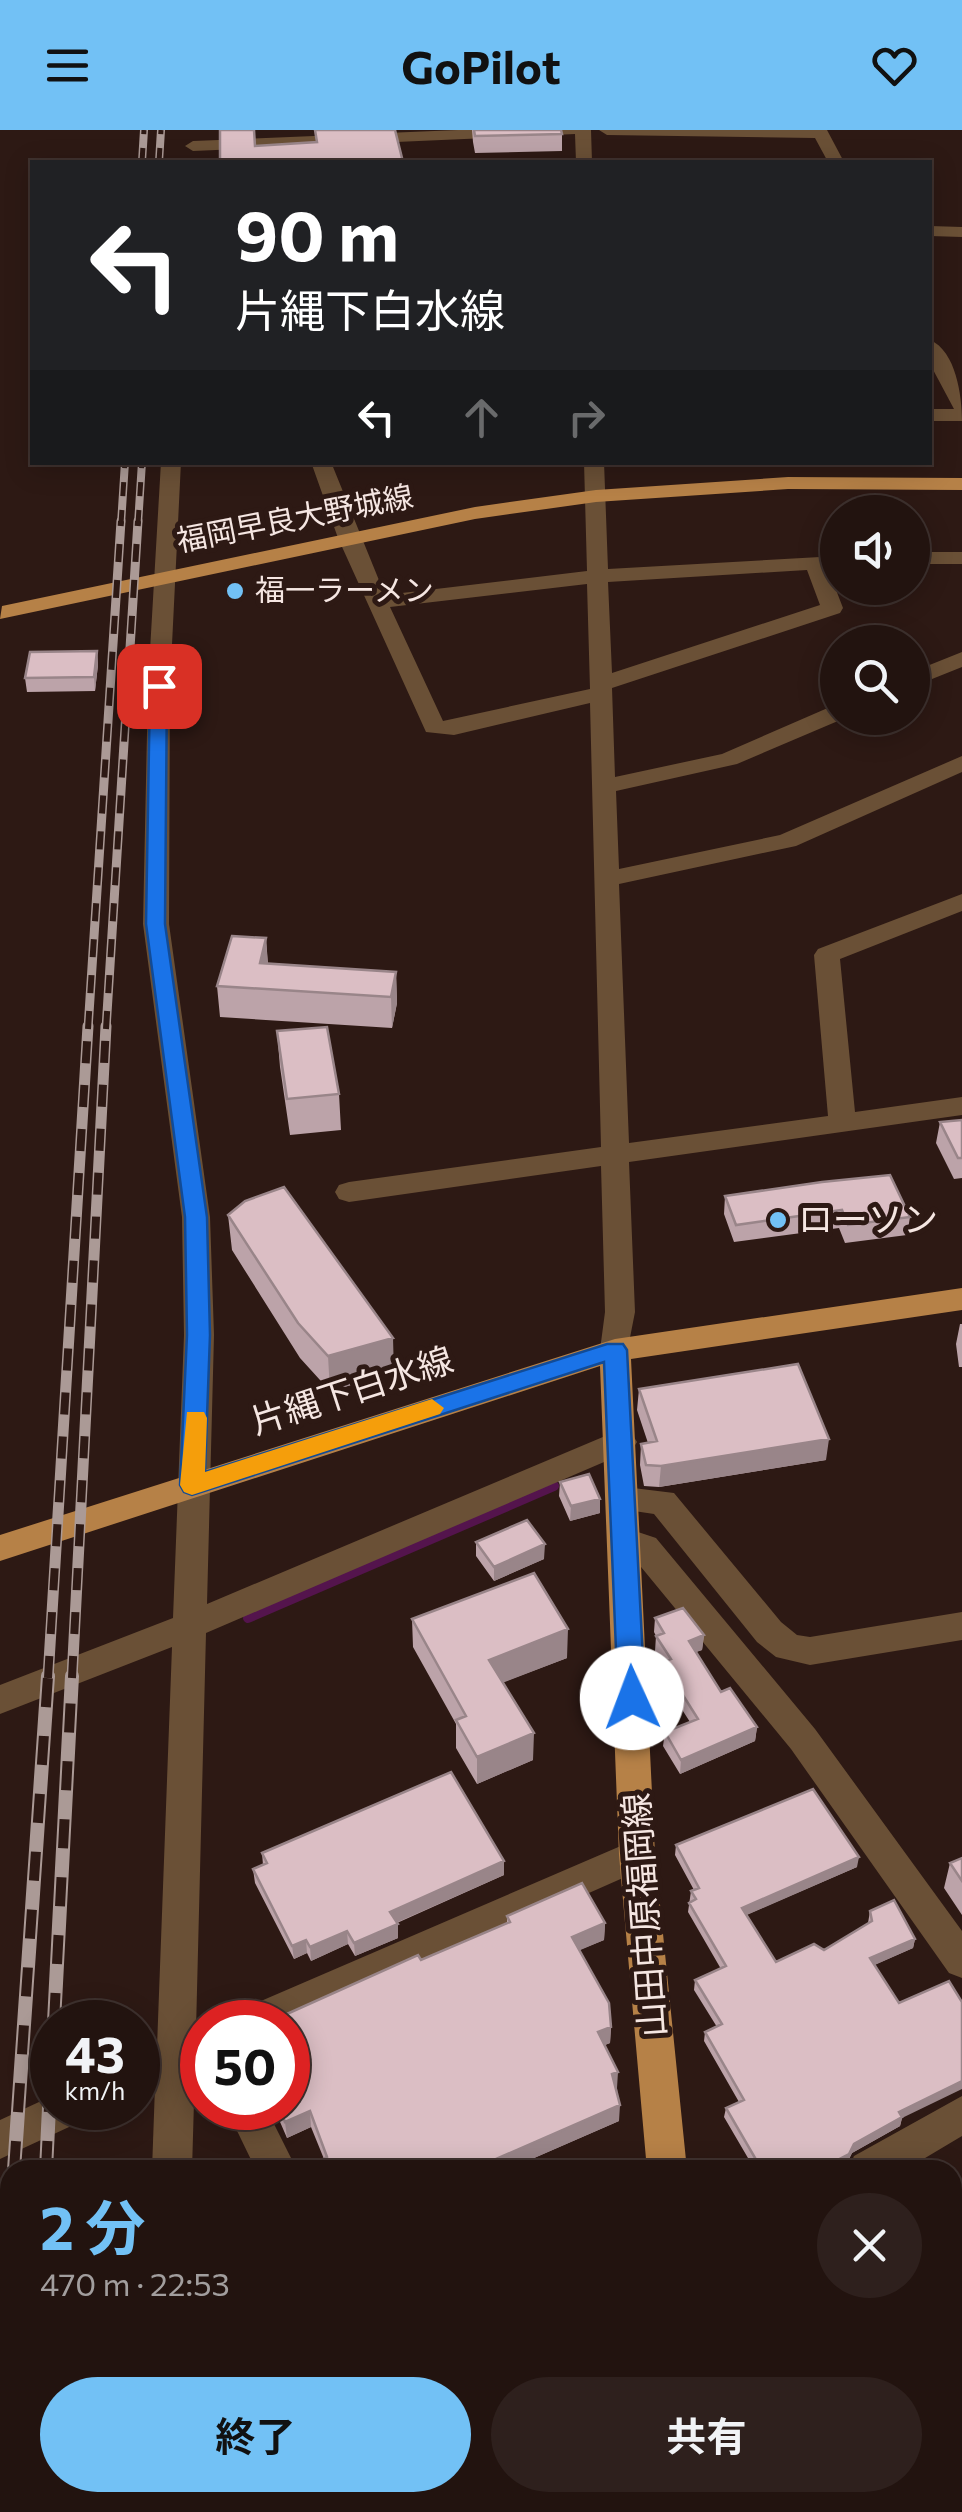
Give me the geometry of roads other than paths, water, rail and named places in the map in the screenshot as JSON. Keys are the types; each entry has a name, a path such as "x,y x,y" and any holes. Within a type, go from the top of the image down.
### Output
{"main road":[{"name":"福岡早良大野城線","path":"2,614 348,538 476,513 596,496 788,483 962,484"},
{"path":"615,1350 962,1299"},
{"name":"片縄下白水線","path":"0,1548 615,1350"},
{"name":"山田中原福岡線","path":"615,1350 637,1855 666,2160"}],"street":[{"path":"192,146 325,137 573,130"},
{"path":"583,130 584,160"},
{"path":"607,130 820,132 835,160"},
{"path":"325,137 336,160"},
{"path":"382,138 386,160"},
{"path":"932,231 962,232"},
{"path":"932,350 962,407"},
{"path":"932,415 962,416"},
{"path":"171,465 155,816 156,924 196,1217 198,1335 186,1628 193,2000"},
{"path":"322,465 348,538 434,727 454,728 598,690 832,605"},
{"path":"594,465 598,690 620,1312 615,1350"},
{"path":"930,558 962,558"},
{"path":"377,602 597,576 820,562"},
{"path":"930,672 962,659"},
{"path":"601,787 729,759 820,720"},
{"path":"604,880 787,841 962,763"},
{"path":"842,1123 827,955 962,902"},
{"path":"348,1192 962,1106"},
{"path":"0,1700 186,1628 621,1442"},
{"path":"624,1499 663,1502 770,1632 788,1647 810,1651 962,1626"},
{"path":"626,1541 644,1547 804,1739 962,1962"},
{"path":"304,2000 637,1855"},
{"path":"885,2160 962,2115"},
{"path":"0,2140 30,2126"},
{"path":"174,2160 180,2129"},
{"path":"257,2130 272,2160"}],"waterway":[{"path":"248,1618 554,1486"}],"railway":[{"path":"142,160 144,130"},
{"path":"159,160 161,130"},
{"path":"121,524 125,465"},
{"path":"138,524 142,465"},
{"path":"88,1029 121,521"},
{"path":"106,1029 138,521"},
{"path":"48,1678 88,1026"},
{"path":"72,1678 106,1026"},
{"path":"15,2160 48,1676"},
{"path":"55,2000 72,1676"},
{"path":"46,2160 48,2130"}],"place":[{"name":"福一ラーメン","path":"235,591"},
{"name":"ローソン","path":"778,1220"}]}
